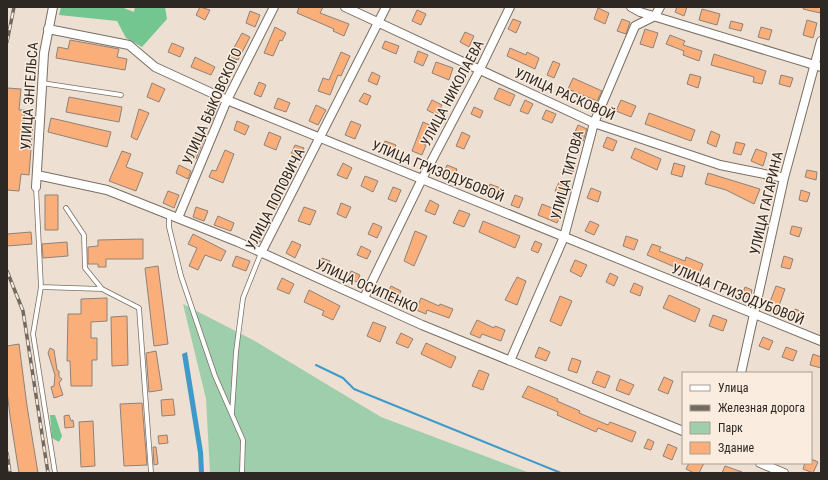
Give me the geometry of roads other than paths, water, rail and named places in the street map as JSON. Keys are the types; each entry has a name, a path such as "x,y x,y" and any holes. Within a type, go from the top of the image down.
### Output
{"street":[{"name":"УЛИЦА ЭНГЕЛЬСА","path":"36,187 42,83 48,28 53,7"},
{"name":"УЛИЦА БЫКОВСКОГО","path":"178,218 227,100 274,7"},
{"name":"УЛИЦА РАСКОВОЙ","path":"345,7 594,123 720,165 784,178"},
{"name":"УЛИЦА ПОПОВИЧА","path":"261,253 321,138 386,7"},
{"name":"УЛИЦА НИКОЛАЕВА","path":"364,298 422,179 480,69 510,7"},
{"path":"631,7 655,16 818,66"},
{"path":"655,16 660,7"},
{"name":"УЛИЦА ТИТОВА","path":"510,361 564,237 594,123 635,26 655,16"},
{"name":"УЛИЦА ГРИЗОДУБОВОЙ","path":"48,28 128,45 155,67 227,100 821,342"},
{"name":"УЛИЦА ГАГАРИНА","path":"741,372 784,178 818,66 821,41"},
{"name":"УЛИЦА ОСИПЕНКО","path":"37,175 107,190 178,218 364,298 422,325 682,431"},
{"path":"762,464 784,473"}],"lane":[{"path":"42,83 121,95"},
{"path":"36,187 41,287 33,334 55,473"},
{"path":"66,208 84,235 85,268 102,289 139,308 151,473"},
{"path":"169,215 169,227 181,276 215,376 243,440 242,473"},
{"name":"УЛИЦА ПОПОВИЧА","path":"232,416 236,352 243,298 261,253"},
{"path":"41,287 102,289"}],"water":[{"path":"187,352 203,452 204,473 199,473 198,453 182,354"}],"waterway":[{"path":"316,365 343,378 354,389 561,473"}],"railway":[{"path":"7,42 14,7"},
{"path":"7,271 23,311 48,473"},
{"path":"7,453 10,473"}]}
